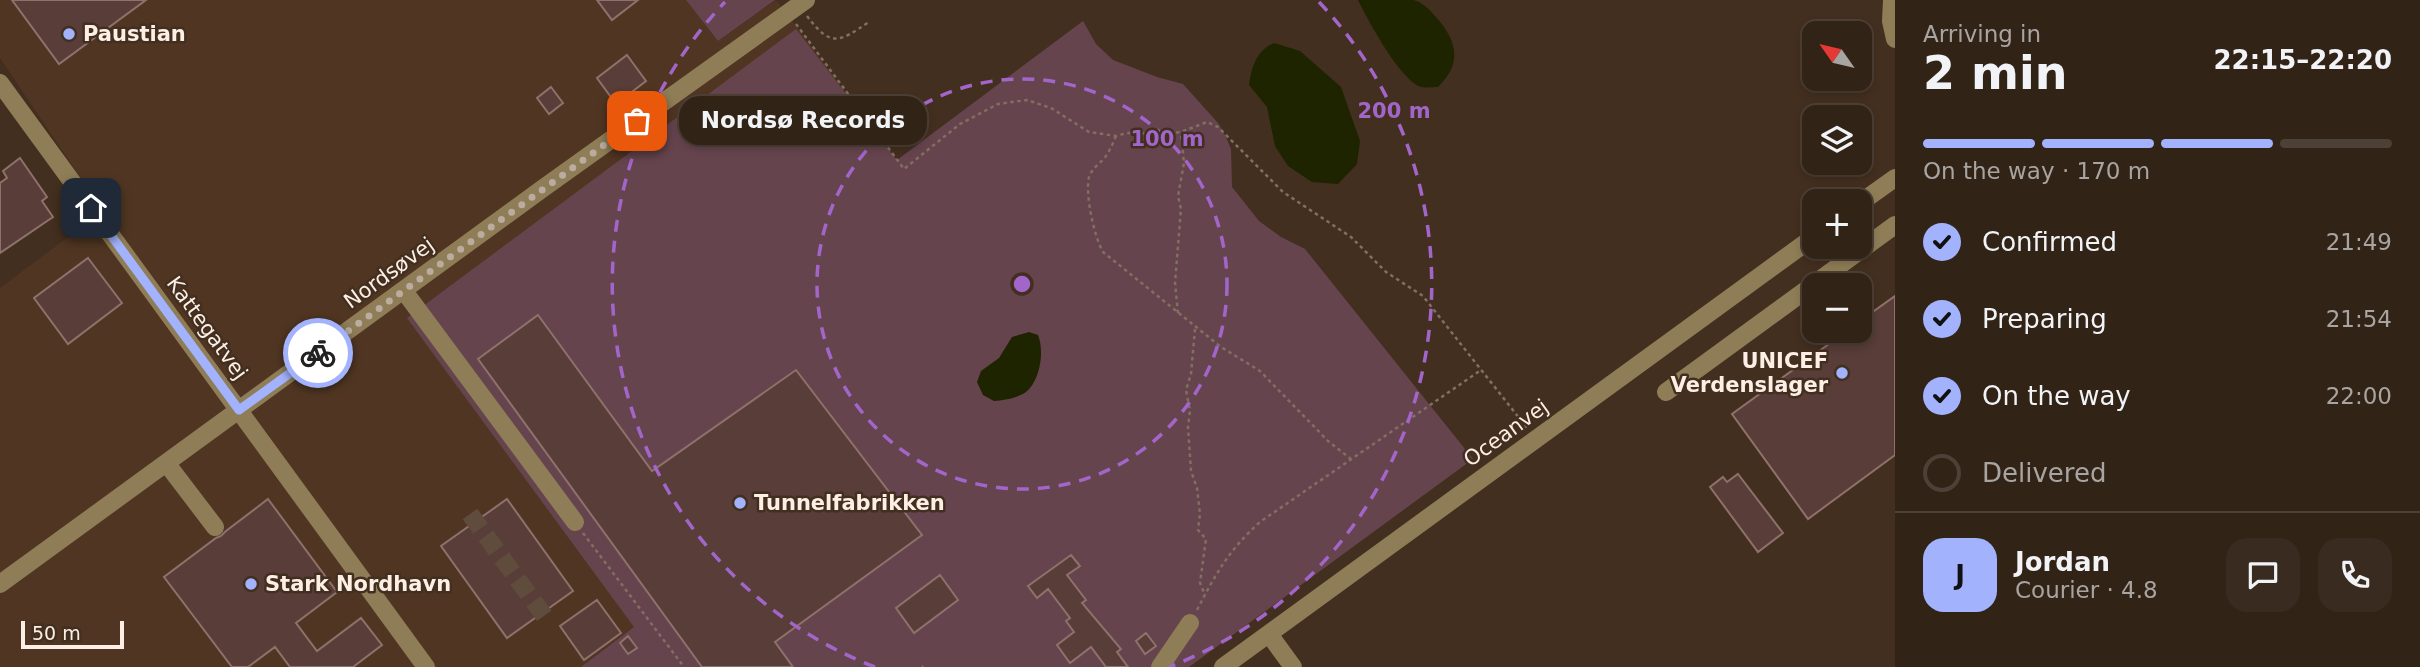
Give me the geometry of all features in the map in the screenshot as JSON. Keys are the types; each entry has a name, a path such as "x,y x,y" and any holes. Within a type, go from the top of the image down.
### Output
{"street":[{"path":"1892,0 1891,21 1895,39"},
{"name":"Nordsøvej","path":"0,584 797,6"},
{"name":"Kattegatvej","path":"0,83 426,667"},
{"path":"1872,194 1895,178"},
{"path":"1666,392 1895,225"},
{"name":"Oceanvej","path":"1223,667 1802,245"},
{"path":"404,291 575,522"},
{"path":"167,464 215,527"},
{"path":"1160,667 1190,623"},
{"path":"1269,634 1293,667"}],"path":[{"path":"797,6 817,29 832,39 845,38 869,22"},
{"path":"797,6 904,169 960,124 998,104 1027,100 1051,108 1089,132 1116,136 1127,132 1181,132 1207,122 1218,127 1283,192 1351,237 1385,272 1423,296 1536,439"},
{"path":"1178,313 1175,283 1181,209 1178,195 1184,163 1181,132"},
{"path":"1116,136 1105,157 1089,177 1088,196 1098,243 1103,252 1221,347 1260,371 1328,441 1351,459"},
{"path":"1195,327 1194,353 1186,401 1190,411 1188,427 1191,471 1197,488 1200,514 1198,530 1206,540 1200,583 1205,595"},
{"path":"1190,623 1217,571 1236,544 1260,522 1481,370"},
{"path":"575,522 684,667"}],"shaded area":[{"path":"0,0 686,0 718,41 776,0 897,160 1056,667 0,667 0,288 103,211 0,58"},
{"path":"686,0 775,0 718,41"},
{"path":"1358,0 1413,0 1433,14 1448,34 1454,52 1451,69 1438,87 1421,87 1404,73 1385,48"},
{"path":"1083,21 1096,44 1113,60 1183,84 1218,123 1231,149 1232,187 1259,221 1281,237 1305,249 1473,459 1189,667 581,667 634,627 407,318 796,29 897,160"},
{"path":"1274,43 1300,51 1341,87 1360,141 1357,164 1338,184 1312,182 1288,166 1275,146 1267,107 1249,85 1256,60 1263,50"},
{"path":"1029,332 1038,335 1041,355 1037,376 1030,388 1018,396 1003,400 994,401 983,395 977,382 981,371 999,358 1012,337"}],"building":[{"name":"Paustian","path":"12,0 146,0 59,64"},
{"path":"597,0 638,0 612,20"},
{"path":"627,55 646,81 616,104 597,78"},
{"path":"551,87 563,103 549,114 537,98"},
{"path":"20,158 47,197 42,201 53,217 0,253 0,183 7,178 3,171"},
{"path":"88,258 122,303 68,344 34,298"},
{"name":"UNICEF Verdenslager","path":"1895,296 1895,455 1808,519 1732,414 1830,343 1872,343 1872,312"},
{"name":"Tunnelfabrikken","path":"538,315 652,471 796,370 922,535 775,642 793,667 702,667 478,359"},
{"path":"1738,474 1783,533 1758,552 1710,487 1723,477 1727,482"},
{"name":"Stark Nordhavn","path":"268,499 337,592 296,623 317,651 361,618 382,645 353,667 290,667 275,647 248,667 232,667 164,577"},
{"path":"507,499 573,591 507,638 441,546"},
{"path":"1071,555 1080,566 1067,575 1086,600 1082,603 1121,649 1117,652 1128,667 1106,667 1091,647 1070,663 1057,645 1074,632 1066,621 1070,618 1048,589 1037,598 1028,586"},
{"path":"940,575 958,600 914,633 896,608"},
{"path":"597,600 621,633 584,660 560,626"},
{"path":"1146,633 1156,646 1145,654 1136,641"},
{"path":"628,636 637,648 628,654 620,643"}],"tunnel":[{"path":"470,514 548,621"}],"way so far":[{"path":"318,353 637,121"}],"place":[{"name":"Paustian","path":"69,34"},
{"name":"Nordsø Records","path":"637,121"},
{"name":"UNICEF Verdenslager","path":"1842,373"},
{"name":"Tunnelfabrikken","path":"740,503"},
{"name":"Stark Nordhavn","path":"251,584"}],"route":[{"path":"91,208 239,410 318,353"}]}
